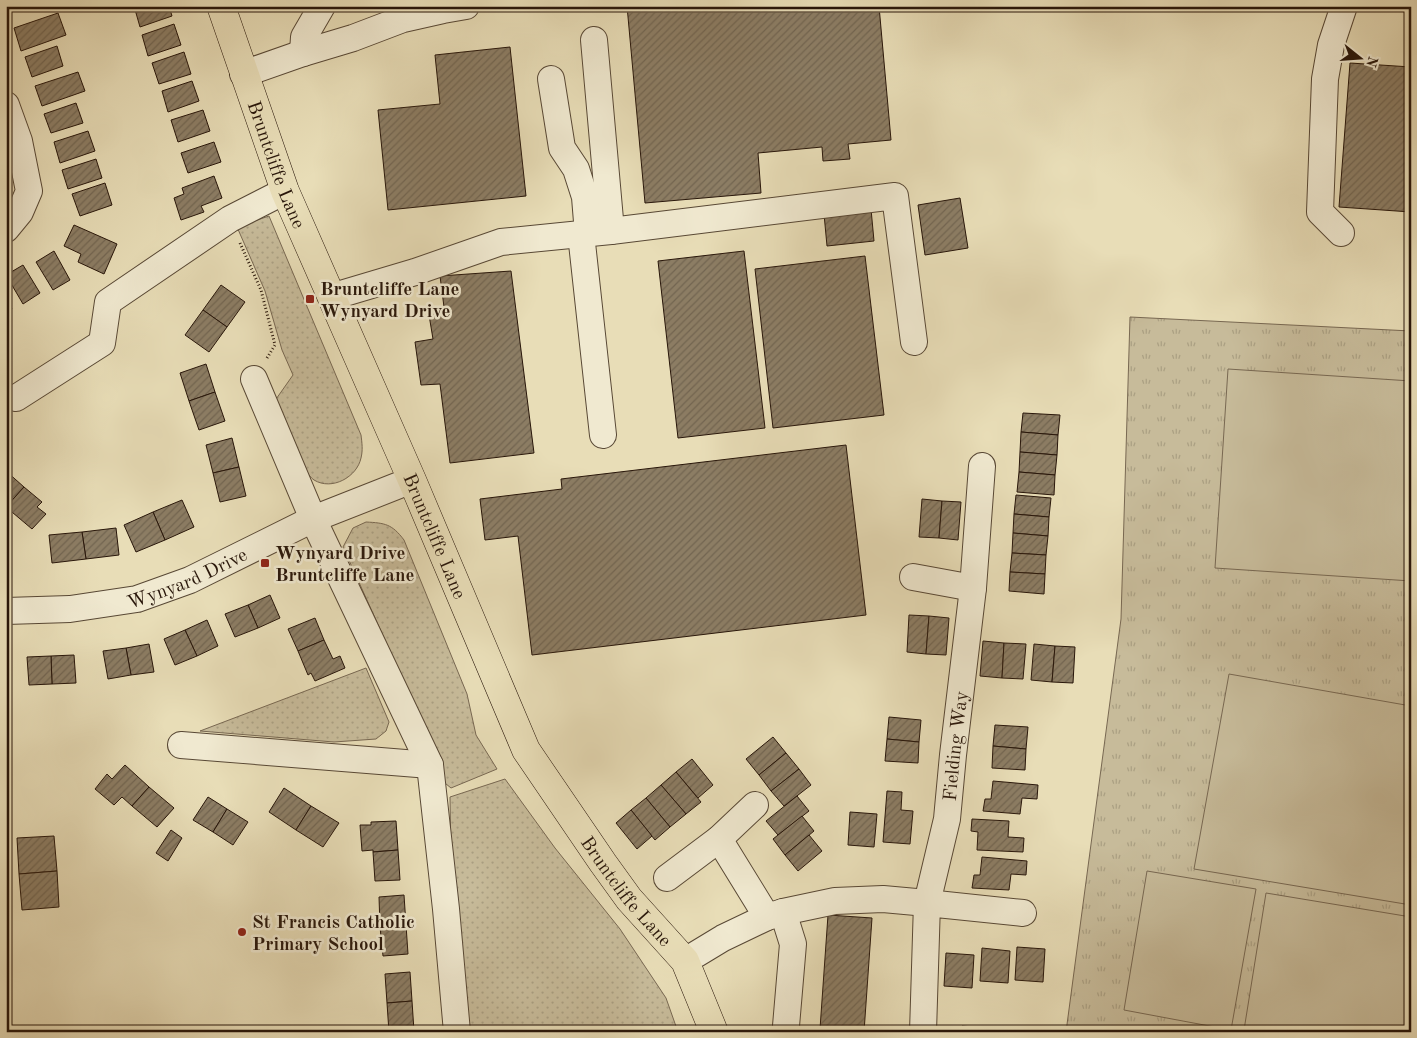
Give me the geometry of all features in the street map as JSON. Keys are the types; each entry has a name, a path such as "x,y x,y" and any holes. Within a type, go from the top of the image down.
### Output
{"main road":[{"name":"Bruntcliffe Lane","path":"221,6 285,191 412,480 526,750 629,899 685,961 714,1032"}],"street":[{"path":"303,53 304,36 322,6"},
{"path":"243,74 353,38 412,13 466,6"},
{"path":"1341,233 1320,212 1325,79 1330,45 1344,6"},
{"path":"594,40 593,233 603,435"},
{"path":"551,80 562,148 576,169 585,197 593,233"},
{"path":"6,105 19,140 29,191 20,212 6,229"},
{"path":"16,398 102,343 108,302 230,219 285,191"},
{"path":"331,296 415,272 501,242 593,233 895,196 914,342"},
{"path":"254,379 314,519 430,765 446,909 456,1032"},
{"name":"Fielding Way","path":"923,1032 927,903 948,819 953,755 973,588 982,466"},
{"name":"Wynyard Drive","path":"6,611 70,609 136,599 190,580 314,519 412,480"},
{"path":"913,577 973,588"},
{"path":"181,745 430,765"},
{"path":"667,878 719,839 755,805"},
{"path":"719,839 775,915 793,944 786,1026"},
{"path":"685,961 723,938 775,915 835,901 883,899 1024,913"}],"path":[{"path":"230,219 261,290 275,344 254,379"}],"green space":[{"path":"269,216 361,435 362,452 359,465 349,476 336,483 321,483 309,475 274,402 293,375 282,350 265,291 237,227"},
{"path":"1130,317 1411,331 1411,1032 1066,1032 1121,619"},
{"path":"1228,369 1411,381 1411,581 1215,568"},
{"path":"366,522 388,525 404,540 467,694 476,735 497,769 451,788 440,779 422,722 343,547 353,528"},
{"path":"366,668 389,722 386,731 376,739 334,742 200,731"},
{"path":"1229,674 1411,706 1411,905 1194,869"},
{"path":"505,779 555,848 620,929 666,998 678,1032 469,1032 451,861 450,797"},
{"path":"1147,871 1256,889 1231,1030 1124,1010"},
{"path":"1266,893 1411,917 1411,1032 1254,1032 1244,1030"}],"building":[{"path":"134,6 169,6 172,16 140,27"},
{"path":"627,6 879,6 891,140 848,144 850,159 823,161 822,147 758,153 761,193 645,203"},
{"path":"58,13 66,35 21,51 14,28"},
{"path":"174,24 181,45 148,56 142,35"},
{"path":"57,46 63,66 32,77 25,57"},
{"path":"510,47 526,196 388,210 378,110 440,104 435,55"},
{"path":"184,52 191,74 159,84 152,63"},
{"path":"1350,63 1411,67 1411,212 1339,207"},
{"path":"78,72 85,91 42,106 35,86"},
{"path":"192,81 199,101 168,112 162,91"},
{"path":"76,103 83,123 51,133 44,114"},
{"path":"203,110 210,131 178,142 171,120"},
{"path":"88,131 95,151 60,163 54,142"},
{"path":"214,142 221,162 188,173 181,153"},
{"path":"96,159 102,178 68,189 62,170"},
{"path":"214,176 222,198 201,206 204,212 181,220 174,198 184,194 182,188"},
{"path":"105,183 112,205 80,216 72,194"},
{"path":"960,198 968,248 925,255 918,205"},
{"path":"871,209 874,241 827,246 824,214"},
{"path":"74,225 117,244 104,274 78,262 81,254 64,246"},
{"path":"54,251 70,280 53,290 36,262"},
{"path":"744,251 765,428 678,438 658,261"},
{"path":"865,256 884,415 773,428 755,269"},
{"path":"23,265 40,293 23,304 6,275"},
{"path":"511,271 534,453 450,463 440,384 421,385 415,342 433,339 428,309 444,307 440,276"},
{"path":"221,285 245,302 227,327 203,310"},
{"path":"6,298 12,309 6,313"},
{"path":"203,310 227,327 209,352 185,335"},
{"path":"206,364 215,392 189,401 180,373"},
{"path":"215,392 225,421 199,430 189,401"},
{"path":"1023,413 1060,415 1058,435 1021,432"},
{"path":"1021,432 1058,435 1057,455 1020,452"},
{"path":"232,438 239,467 213,473 206,445"},
{"path":"846,445 866,615 532,655 518,536 485,540 480,499 562,489 561,479"},
{"path":"1020,452 1057,455 1055,475 1019,472"},
{"path":"239,467 246,496 220,502 213,473"},
{"path":"6,471 24,487 6,507"},
{"path":"1019,472 1055,475 1054,495 1017,492"},
{"path":"24,487 42,502 37,507 46,514 32,529 6,507"},
{"path":"1016,495 1051,498 1049,517 1014,514"},
{"path":"922,499 942,501 939,538 919,537"},
{"path":"182,500 194,527 165,540 153,512"},
{"path":"942,501 961,502 958,540 939,538"},
{"path":"153,512 165,540 136,552 124,525"},
{"path":"1014,514 1049,517 1048,536 1013,533"},
{"path":"116,528 119,555 86,559 82,532"},
{"path":"82,532 86,559 52,563 49,535"},
{"path":"1013,533 1048,536 1046,555 1012,553"},
{"path":"1012,553 1046,555 1045,574 1010,572"},
{"path":"1010,572 1045,574 1044,594 1009,591"},
{"path":"270,595 280,618 258,628 248,605"},
{"path":"248,605 258,628 235,637 225,614"},
{"path":"909,615 929,616 926,654 907,652"},
{"path":"929,616 949,618 946,655 926,654"},
{"path":"315,618 324,640 298,651 288,629"},
{"path":"207,620 218,646 197,656 185,630"},
{"path":"185,630 197,656 175,665 164,639"},
{"path":"324,640 333,659 340,656 345,668 315,681 311,673 308,675 298,651"},
{"path":"983,641 1004,643 1002,678 980,676"},
{"path":"1004,643 1026,644 1023,679 1002,678"},
{"path":"149,644 154,672 131,675 126,648"},
{"path":"1034,644 1055,646 1052,682 1031,680"},
{"path":"1055,646 1075,647 1073,683 1052,682"},
{"path":"126,648 131,675 108,679 103,651"},
{"path":"74,655 76,683 52,684 51,656"},
{"path":"51,656 52,684 29,685 27,657"},
{"path":"889,717 921,720 919,742 887,739"},
{"path":"995,725 1028,727 1026,749 993,746"},
{"path":"773,737 786,753 759,775 746,759"},
{"path":"887,739 919,742 918,763 885,761"},
{"path":"993,746 1026,749 1025,770 992,768"},
{"path":"786,753 799,769 771,791 759,775"},
{"path":"692,759 713,785 698,798 676,772"},
{"path":"125,765 149,787 132,806 122,797 114,805 95,789 107,774 112,779"},
{"path":"799,769 811,785 784,806 771,791"},
{"path":"676,772 701,802 686,814 661,785"},
{"path":"993,781 1038,785 1037,799 1022,798 1020,814 983,811 985,799 991,799"},
{"path":"661,785 686,814 670,827 646,798"},
{"path":"149,787 174,808 157,827 132,806"},
{"path":"284,788 311,806 296,830 269,812"},
{"path":"887,791 902,792 901,810 913,811 910,844 883,842"},
{"path":"797,796 809,811 778,835 766,821"},
{"path":"208,797 227,809 213,832 193,820"},
{"path":"646,798 670,827 655,840 631,810"},
{"path":"311,806 339,823 323,847 296,830"},
{"path":"227,809 248,822 233,845 213,832"},
{"path":"631,810 652,836 637,849 616,823"},
{"path":"850,812 877,814 874,847 848,845"},
{"path":"802,816 814,831 785,855 773,839"},
{"path":"972,819 1009,821 1008,837 1024,838 1023,852 977,850 978,832 971,831"},
{"path":"396,821 398,850 362,851 360,825 371,825 371,822"},
{"path":"171,830 182,838 168,861 156,853"},
{"path":"809,835 822,851 798,871 785,855"},
{"path":"54,836 57,871 19,874 17,838"},
{"path":"398,850 400,880 375,881 373,852"},
{"path":"982,857 1027,861 1026,875 1011,874 1009,890 972,888 974,875 980,875"},
{"path":"57,871 59,907 22,910 19,874"},
{"path":"404,895 406,925 380,927 379,897"},
{"path":"6,911 9,950 6,950"},
{"path":"828,915 872,918 864,1032 820,1029"},
{"path":"406,925 408,954 383,956 380,927"},
{"path":"1017,947 1045,949 1043,982 1015,980"},
{"path":"982,948 1010,951 1008,983 980,981"},
{"path":"946,953 974,955 972,988 944,986"},
{"path":"410,972 412,1001 387,1003 385,974"},
{"path":"412,1001 414,1031 389,1032 387,1003"},
{"path":"962,1026 996,1029 996,1032 961,1032"}],"place":[{"name":"Bruntcliffe Lane Wynyard Drive","path":"310,299"},
{"name":"Wynyard Drive Bruntcliffe Lane","path":"265,563"},
{"name":"St Francis Catholic Primary School","path":"242,932"}]}
